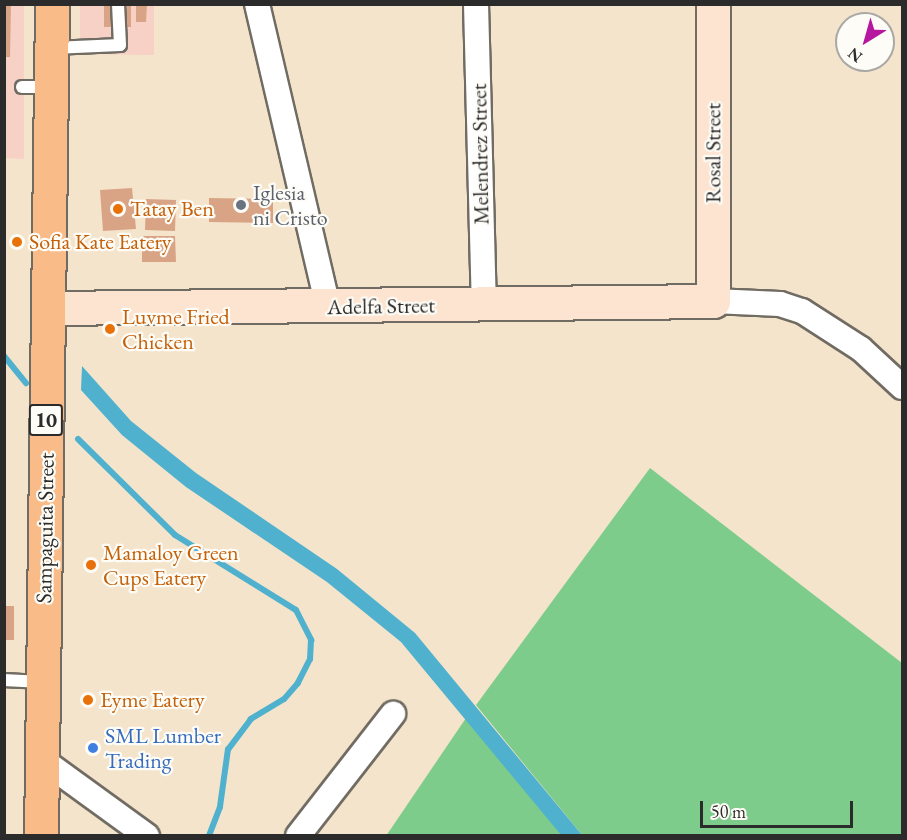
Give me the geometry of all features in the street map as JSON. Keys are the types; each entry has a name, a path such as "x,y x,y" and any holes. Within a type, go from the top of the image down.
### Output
{"highway":[{"name":"Sampaguita Street","path":"41,836 48,308 36,87 51,48 52,4"}],"street":[{"path":"257,4 328,306"},
{"name":"Melendrez Street","path":"476,4 484,304"},
{"name":"Rosal Street","path":"713,4 713,301"},
{"path":"713,301 780,304 802,311 861,349 903,387"},
{"name":"Adelfa Street","path":"48,308 713,301"},
{"path":"298,836 393,714"},
{"path":"42,759 147,836"}],"lane":[{"path":"51,48 120,45 118,4"},
{"path":"4,680 43,682"}],"shaded area":[{"path":"5,5 24,5 24,159 5,158"},
{"path":"80,5 154,5 154,55 80,54"}],"green space":[{"path":"650,468 902,663 902,835 582,835 476,705"},
{"path":"466,718 531,795 561,835 386,836"}],"water":[{"path":"82,366 131,421 196,473 337,569 415,633 582,835 561,835 401,642 327,582 186,487 122,435 81,390"}],"building":[{"path":"4,4 11,4 10,57 4,57"},
{"path":"104,4 131,4 131,27 104,27"},
{"path":"136,4 147,4 146,22 136,22"},
{"name":"Tatay Ben","path":"132,188 136,229 103,231 100,190"},
{"name":"Iglesia ni Cristo","path":"209,198 273,199 273,223 209,222"},
{"path":"146,199 176,200 175,231 145,230"},
{"path":"142,236 175,236 176,262 142,262"},
{"path":"4,606 14,606 14,640 4,640"}],"waterway":[{"path":"4,356 26,383"},
{"path":"78,439 175,535 296,610 311,640 310,659 298,683 284,699 251,719 228,749 220,807 209,836"}],"place":[{"name":"Iglesia ni Cristo","path":"241,205"},
{"name":"Tatay Ben","path":"118,209"},
{"name":"Sofia Kate Eatery","path":"17,242"},
{"name":"Luvme Fried Chicken","path":"110,329"},
{"name":"Mamaloy Green Cups Eatery","path":"91,565"},
{"name":"Eyme Eatery","path":"88,700"},
{"name":"SML Lumber Trading","path":"93,748"}]}
